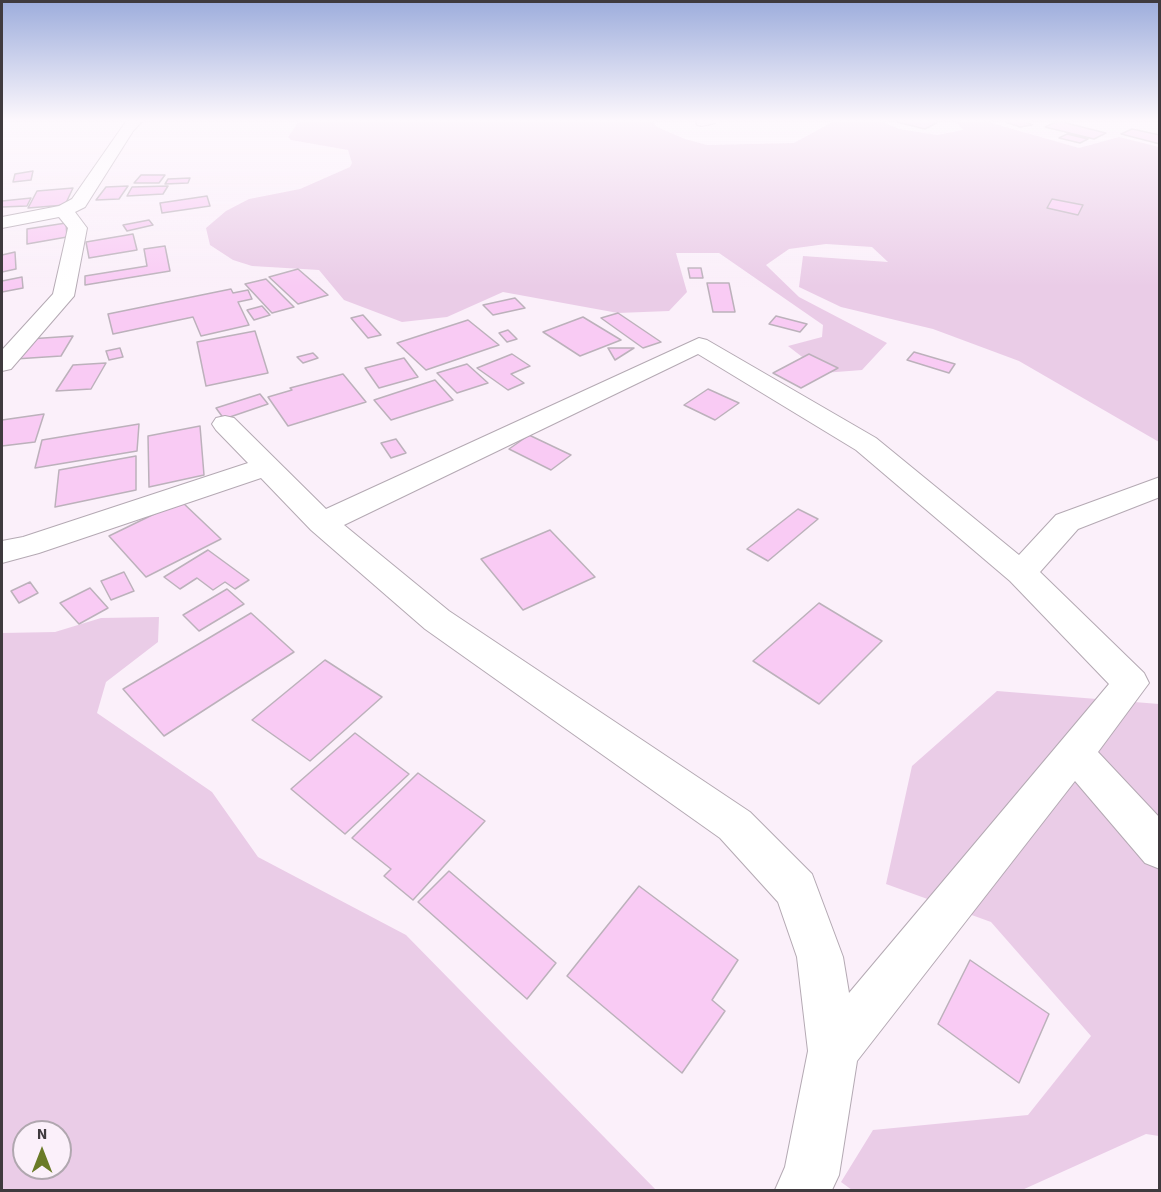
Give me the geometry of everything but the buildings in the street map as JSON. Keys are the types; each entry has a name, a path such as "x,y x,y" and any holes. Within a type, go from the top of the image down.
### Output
{"street":[{"path":"2,222 64,211 79,203 97,176"},
{"path":"2,364 63,296 78,228 64,211"},
{"path":"322,523 699,345 866,444 1021,573 1131,683 833,1051"},
{"path":"225,424 322,523 437,620 735,825 796,889 820,957 833,1051 811,1175 803,1191"},
{"path":"2,552 28,546 265,467"},
{"path":"1021,573 1067,522 1160,486"},
{"path":"1075,753 1160,849"}],"shaded area":[{"path":"330,176 1159,176 1159,442 1019,361 933,329 841,307 799,287 803,256 888,262 872,247 826,244 789,249 766,265 799,297 887,343 862,370 823,373 788,346 822,337 823,325 719,253 676,253 687,292 669,311 618,313 503,292 447,317 402,322 344,300 319,270 252,266 233,260 210,245 206,228 226,211 249,199 300,189"},
{"path":"159,617 158,642 106,682 97,713 212,792 258,857 406,935 656,1190 2,1190 2,633 55,632 101,618"},
{"path":"997,691 1159,704 1159,1136 1146,1134 1022,1190 852,1190 841,1182 873,1130 1028,1115 1091,1036 991,922 886,884 912,766"}]}
